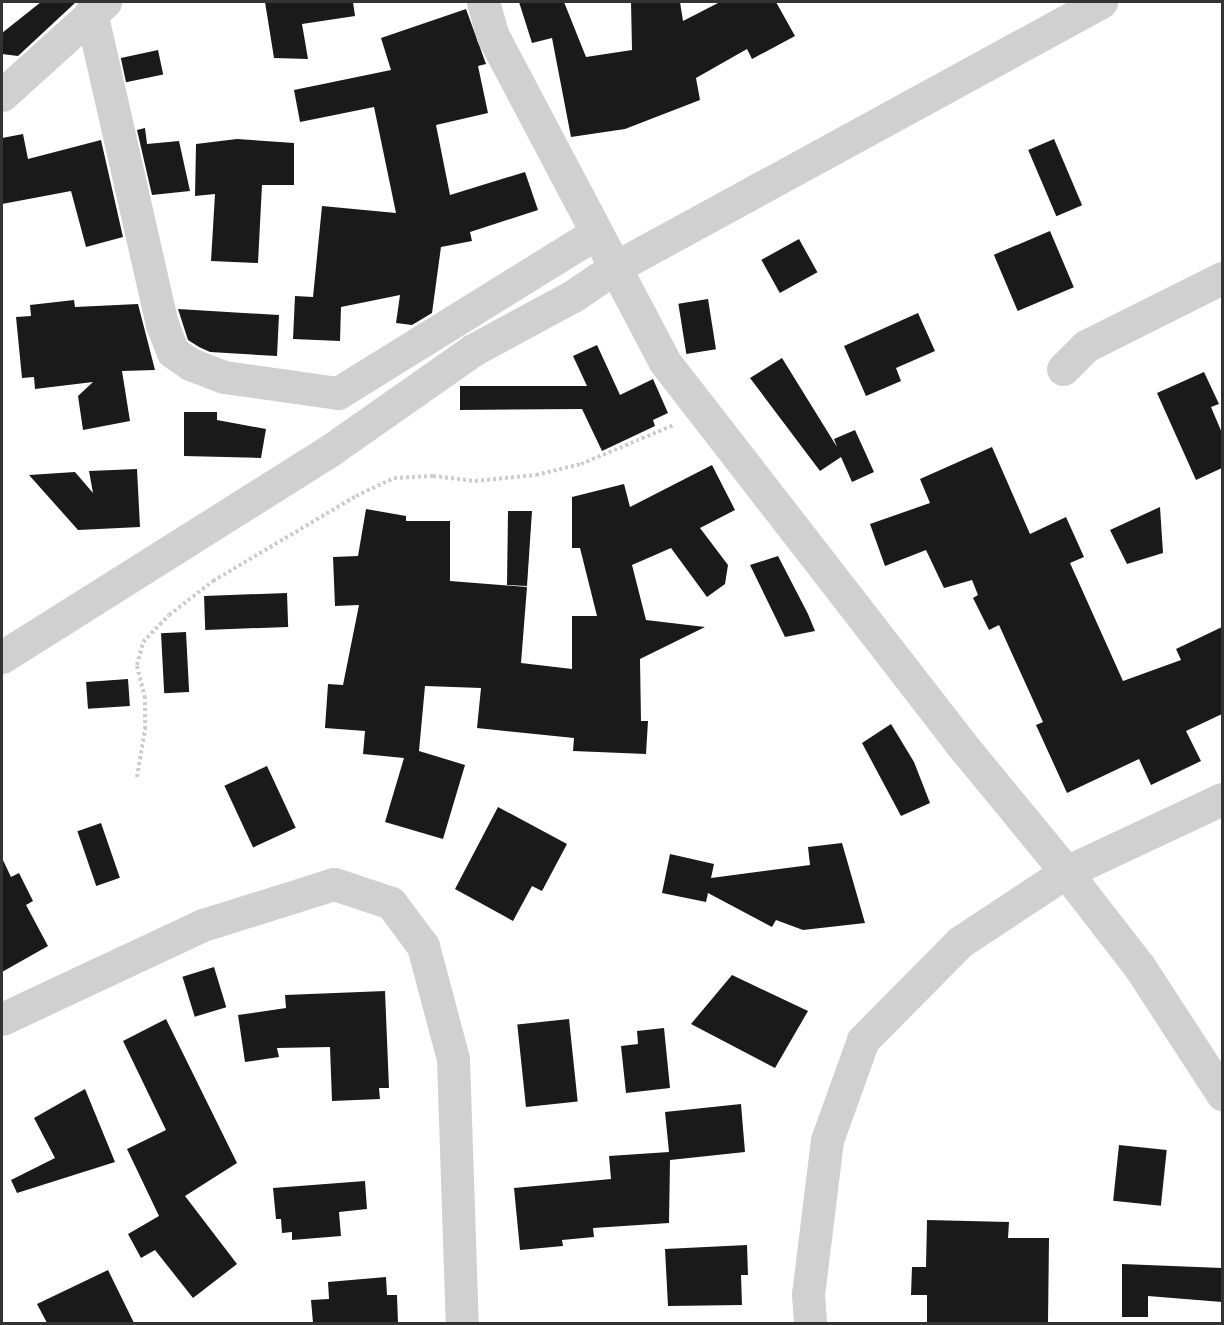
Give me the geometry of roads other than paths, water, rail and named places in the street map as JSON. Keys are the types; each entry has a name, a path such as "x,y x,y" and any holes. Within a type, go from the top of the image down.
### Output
{"street":[{"path":"483,2 493,36 664,361 1139,966 1222,1094"},
{"path":"2,657 329,451 474,350 573,296 614,268 1101,2"},
{"path":"98,7 162,324 173,352 190,364 224,377 338,393 596,233"},
{"path":"2,95 98,7"},
{"path":"1063,369 1086,346 1222,278"},
{"path":"810,1323 808,1294 827,1140 863,1040 960,942 1066,872 1222,800"},
{"path":"2,1019 203,925 334,884 391,903 423,946 453,1059 462,1323"}]}
